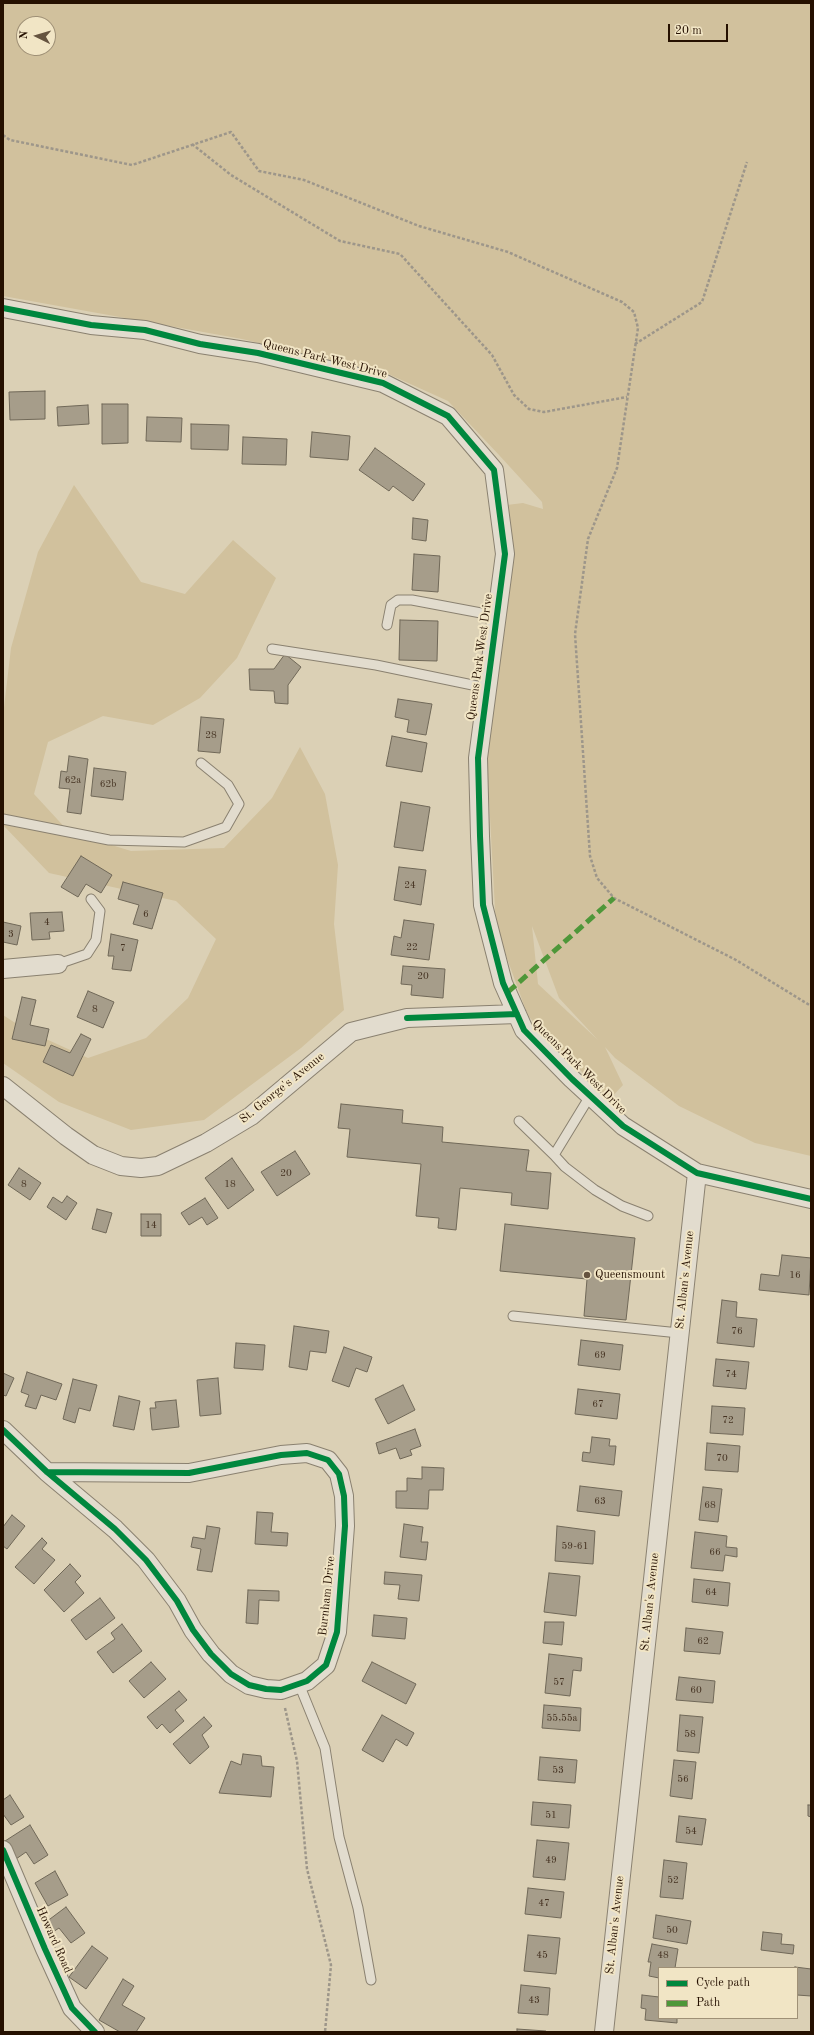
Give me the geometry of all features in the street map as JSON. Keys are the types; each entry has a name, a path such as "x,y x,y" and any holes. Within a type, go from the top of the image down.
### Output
{"street":[{"name":"Queens Park West Drive","path":"3,308 91,325 145,330 200,344 258,354 383,383 448,416 494,470 505,554 478,758 483,905 503,983 524,1030 622,1126 697,1173 811,1199"},
{"path":"3,969 58,964"},
{"name":"St. George's Avenue","path":"3,1086 66,1136 93,1155 121,1166 141,1168 158,1166 206,1143 251,1116 351,1032 407,1018 517,1014"},
{"name":"St. Alban's Avenue","path":"604,2032 697,1173"},
{"name":"Burnham Drive","path":"3,1430 47,1472 115,1529 146,1560 177,1601 193,1630 211,1654 231,1674 249,1685 266,1689 281,1690 307,1681 326,1665 337,1632 345,1526 344,1496 339,1474 328,1460 307,1453 281,1455 189,1473 47,1472"},
{"name":"Howard Road","path":"3,1850 72,2008 94,2032"}],"lane":[{"path":"387,625 391,605 398,600 412,600 497,616"},
{"path":"272,649 376,665 488,688"},
{"path":"3,819 109,840 184,842 226,827 239,804 228,785 201,763"},
{"path":"58,964 87,954 96,940 100,911 91,898"},
{"path":"554,1155 590,1096"},
{"path":"519,1121 554,1155 565,1168 595,1190 622,1206 648,1216"},
{"path":"513,1316 680,1333"},
{"path":"299,1684 325,1748 338,1837 358,1908 371,1980"}],"path":[{"path":"192,144 231,175 340,241 400,254 492,355 514,395 529,409 544,412 627,397"},
{"path":"635,344 702,302 747,162"},
{"path":"281,1690 297,1761 307,1869 331,1965 326,2032"}],"shaded area":[{"path":"3,3 811,3 811,1156 755,1143 679,1106 615,1058 605,1047 623,1085 609,1100 528,1016 496,928 487,761 507,505 523,503 543,509 542,502 448,401 386,373 242,339 3,296","holes":["532,926 559,998 598,1040 538,984"]},
{"path":"74,485 141,582 185,594 233,540 276,578 237,658 200,698 153,725 103,716 48,742 34,794 69,832 131,851 224,848 272,798 300,747 325,794 338,865 334,924 344,1010 301,1048 204,1120 131,1130 59,1102 3,1063 3,1015 26,1030 88,1058 146,1038 188,998 216,939 176,901 49,873 3,825 3,716 11,648 38,552"}],"building":[{"path":"45,391 45,419 10,420 9,392"},
{"path":"102,404 128,404 128,443 102,444"},
{"path":"88,405 89,424 58,426 57,407"},
{"path":"147,417 182,418 181,442 146,441"},
{"path":"191,424 229,425 228,450 191,449"},
{"path":"312,432 350,436 348,460 310,457"},
{"path":"243,437 287,439 286,465 242,464"},
{"path":"375,448 425,484 413,501 393,486 389,491 359,470"},
{"path":"413,518 428,520 426,541 412,539"},
{"path":"414,554 440,556 438,592 412,590"},
{"path":"400,620 438,621 437,661 399,660"},
{"path":"285,654 301,667 288,685 288,704 275,703 274,691 250,690 249,669 274,669"},
{"path":"398,699 432,704 426,735 407,732 409,720 395,717"},
{"path":"201,717 224,719 220,753 198,751"},
{"path":"392,736 427,743 422,772 386,766"},
{"path":"69,756 88,759 81,814 67,812 70,789 59,788 61,771 67,772"},
{"path":"94,768 126,772 123,800 91,796"},
{"path":"401,802 430,807 423,851 394,847"},
{"path":"81,856 112,875 101,893 86,884 78,897 61,887"},
{"path":"399,867 426,870 421,905 394,900"},
{"path":"123,882 163,893 152,929 133,924 139,905 118,899"},
{"path":"62,912 64,931 49,932 50,939 32,940 30,913"},
{"path":"404,920 434,924 429,960 391,955 394,936 401,938"},
{"path":"3,922 21,926 17,945 3,942"},
{"path":"111,934 138,940 131,971 112,969 114,956 108,956"},
{"path":"403,966 445,969 443,998 411,995 412,985 401,984"},
{"path":"88,991 114,1002 103,1028 77,1017"},
{"path":"22,997 36,1000 30,1025 49,1029 45,1046 12,1039"},
{"path":"81,1034 91,1039 73,1076 43,1062 51,1045 70,1053"},
{"path":"341,1104 403,1110 402,1123 443,1127 442,1142 529,1150 526,1171 551,1173 548,1209 511,1205 512,1193 460,1188 456,1230 438,1228 439,1218 416,1216 421,1164 347,1157 350,1129 338,1128"},
{"path":"295,1151 310,1174 277,1196 261,1172"},
{"path":"232,1158 254,1190 228,1209 205,1178"},
{"path":"19,1168 41,1183 30,1200 8,1185"},
{"path":"67,1196 77,1203 66,1220 47,1207 53,1197 62,1203"},
{"path":"205,1198 218,1218 207,1225 202,1217 189,1225 181,1213"},
{"path":"97,1209 112,1213 106,1233 92,1229"},
{"path":"141,1214 161,1214 161,1236 141,1236"},
{"name":"Queensmount","path":"505,1224 635,1238 626,1320 584,1316 587,1279 500,1271"},
{"path":"782,1255 811,1258 809,1295 759,1290 761,1274 779,1276"},
{"path":"722,1300 737,1302 736,1317 757,1319 754,1347 717,1343"},
{"path":"294,1326 329,1331 326,1353 310,1351 307,1370 289,1367"},
{"path":"581,1340 623,1345 620,1370 578,1365"},
{"path":"236,1343 265,1345 263,1370 234,1368"},
{"path":"344,1347 372,1357 367,1372 356,1368 349,1387 332,1381"},
{"path":"716,1359 749,1362 746,1389 713,1386"},
{"path":"27,1372 62,1384 56,1400 41,1395 36,1409 25,1406 29,1395 21,1392"},
{"path":"3,1373 14,1378 6,1396 3,1395"},
{"path":"218,1378 221,1414 200,1416 197,1380"},
{"path":"73,1379 97,1385 90,1411 79,1408 75,1423 63,1419"},
{"path":"403,1385 415,1410 388,1424 375,1399"},
{"path":"578,1389 620,1394 617,1419 575,1414"},
{"path":"119,1396 140,1401 134,1430 113,1426"},
{"path":"176,1400 179,1427 152,1430 150,1408 156,1408 155,1402"},
{"path":"712,1406 745,1408 743,1435 710,1433"},
{"path":"415,1429 421,1446 410,1450 412,1455 400,1459 396,1448 379,1454 376,1443"},
{"path":"592,1437 610,1439 609,1446 616,1446 614,1465 582,1461 583,1452 590,1453"},
{"path":"707,1443 740,1446 738,1472 705,1470"},
{"path":"422,1467 444,1468 443,1490 429,1490 428,1509 396,1508 396,1491 407,1491 407,1478 422,1479"},
{"path":"580,1486 622,1491 619,1516 577,1511"},
{"path":"703,1487 722,1489 718,1522 699,1520"},
{"path":"257,1512 273,1513 271,1532 288,1533 287,1546 255,1544"},
{"path":"12,1515 25,1526 7,1549 3,1546 3,1527"},
{"path":"404,1524 423,1527 421,1542 428,1542 426,1560 400,1557"},
{"path":"207,1526 220,1528 212,1572 197,1570 201,1549 191,1547 193,1537 205,1539"},
{"path":"557,1526 595,1531 593,1564 555,1561"},
{"path":"695,1532 727,1536 726,1547 737,1548 737,1557 725,1555 723,1571 691,1568"},
{"path":"42,1538 47,1543 42,1549 55,1560 34,1584 15,1567"},
{"path":"70,1564 81,1576 75,1582 84,1593 64,1612 44,1590"},
{"path":"385,1572 422,1575 419,1601 398,1599 400,1585 384,1584"},
{"path":"549,1573 580,1576 576,1616 544,1612"},
{"path":"694,1579 730,1583 728,1606 692,1602"},
{"path":"248,1590 279,1591 279,1601 259,1600 258,1624 246,1623"},
{"path":"100,1598 115,1618 86,1640 71,1620"},
{"path":"374,1615 407,1618 405,1639 372,1636"},
{"path":"545,1622 564,1622 562,1645 543,1643"},
{"path":"122,1624 142,1651 113,1673 97,1652 115,1639 111,1633"},
{"path":"686,1628 723,1632 720,1654 684,1651"},
{"path":"549,1654 582,1658 581,1671 573,1670 570,1696 545,1693"},
{"path":"151,1662 166,1679 144,1698 129,1681"},
{"path":"372,1662 416,1684 406,1704 362,1681"},
{"path":"679,1677 715,1681 713,1703 676,1700"},
{"path":"179,1691 187,1700 175,1710 184,1721 170,1733 162,1724 157,1729 147,1717"},
{"path":"544,1705 581,1708 580,1731 542,1728"},
{"path":"382,1715 414,1733 407,1746 396,1739 383,1762 362,1750"},
{"path":"680,1715 703,1717 699,1753 677,1751"},
{"path":"204,1717 212,1726 202,1735 209,1747 190,1764 173,1744"},
{"path":"243,1754 261,1756 262,1766 274,1767 271,1797 219,1793 231,1761 241,1765"},
{"path":"540,1757 577,1760 575,1783 538,1780"},
{"path":"674,1760 696,1762 692,1799 670,1796"},
{"path":"10,1795 24,1817 11,1825 3,1814 3,1800"},
{"path":"533,1802 571,1805 569,1828 531,1825"},
{"path":"808,1805 811,1805 811,1817 808,1816"},
{"path":"679,1816 706,1819 702,1845 676,1842"},
{"path":"30,1825 48,1855 34,1864 26,1852 16,1859 5,1841"},
{"path":"537,1840 569,1843 565,1880 533,1877"},
{"path":"664,1860 687,1863 683,1899 660,1897"},
{"path":"55,1871 68,1895 48,1906 35,1883"},
{"path":"528,1888 564,1892 561,1918 525,1914"},
{"path":"66,1907 85,1933 71,1943 59,1928 53,1932 46,1922"},
{"path":"656,1915 691,1921 687,1944 653,1938"},
{"path":"763,1932 782,1934 781,1944 794,1945 793,1954 761,1950"},
{"path":"528,1935 560,1938 556,1974 524,1971"},
{"path":"652,1944 678,1949 675,1967 658,1967 658,1978 649,1976 651,1962 648,1962"},
{"path":"92,1946 108,1958 86,1989 69,1977"},
{"path":"798,1967 811,1969 811,1996 798,1995"},
{"path":"123,1979 134,1986 122,2005 145,2018 136,2032 120,2032 99,2020"},
{"path":"521,1985 550,1988 548,2015 518,2013"},
{"path":"642,1995 658,1997 658,2019 677,2019 677,2023 645,2020 646,2009 641,2008"},
{"path":"517,2029 546,2031 546,2032 517,2032"}],"marked path":[{"path":"508,992 614,898"}],"cycle path":[{"path":"3,308 91,325 145,330 200,344 258,353 383,383 448,416 494,470 505,554 478,758 480,836 483,905 503,983 524,1030 572,1079 623,1126 697,1173 811,1199"},
{"path":"407,1018 517,1014"},
{"path":"3,1430 47,1472 115,1529 146,1560 177,1601 193,1630 211,1654 231,1674 249,1685 266,1689 281,1690 307,1681 326,1665 337,1632 345,1526 344,1496 339,1474 328,1460 307,1453 281,1455 189,1473 47,1472"},
{"path":"3,1850 72,2008 95,2032"}],"place":[{"name":"Queensmount","path":"587,1275"}]}
